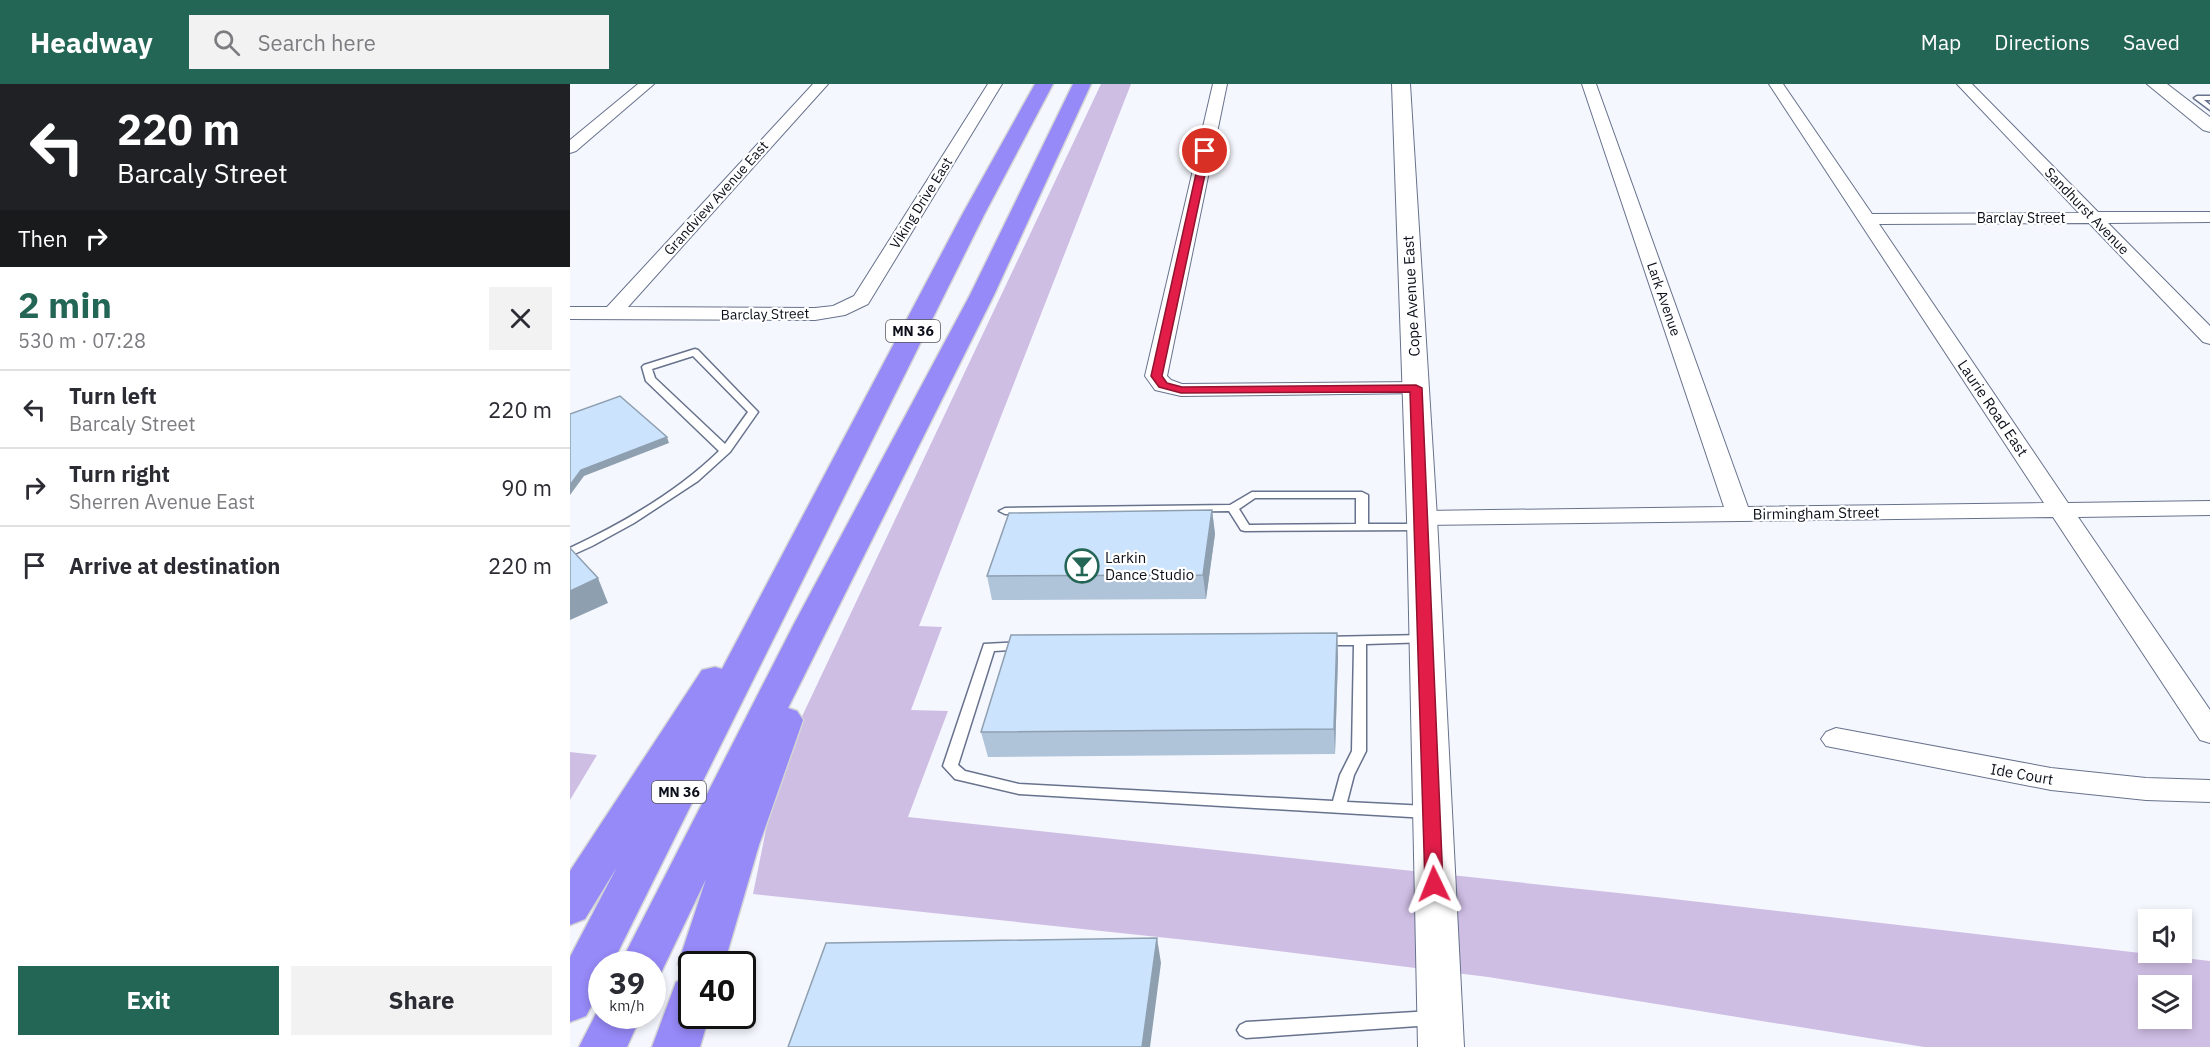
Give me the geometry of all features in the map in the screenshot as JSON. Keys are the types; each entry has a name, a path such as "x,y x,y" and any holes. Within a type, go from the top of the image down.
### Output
{"highway":[{"name":"MN 36","path":"570,1002 973,215 1044,84"},
{"name":"MN 36","path":"649,951 785,675 982,295 1082,84"},
{"path":"705,951 738,845 771,753 876,500"},
{"path":"570,906 727,660 786,580"},
{"path":"603,1047 612,1029"},
{"path":"676,1047 682,1029"}],"street":[{"path":"570,148 647,84"},
{"name":"Grandview Avenue East","path":"612,313 821,84"},
{"name":"Viking Drive East","path":"838,311 861,300 995,84"},
{"path":"1220,84 1156,376 1163,385 1181,390 1416,388"},
{"name":"Cope Avenue East","path":"1401,84 1422,522 1440,1032"},
{"name":"Lark Avenue","path":"1589,84 1739,514"},
{"name":"Laurie Road East","path":"1776,84 2210,733"},
{"name":"Sandhurst Avenue","path":"1964,84 2210,338"},
{"path":"2156,84 2205,112 2210,126"},
{"name":"Barclay Street","path":"1867,219 2210,217"},
{"name":"Barclay Street","path":"570,313 691,315 815,314 838,311"},
{"name":"Barclay Street","path":"570,321 665,319 691,315"},
{"name":"Birmingham Street","path":"1422,522 1739,514 2210,508"},
{"name":"Ide Court","path":"1836,739 1867,742 2044,779 2116,787 2210,791"}],"lane":[{"path":"2205,112 2197,98 2210,98"},
{"path":"570,552 591,543 694,480 725,450 753,412 696,352 647,367 650,379 725,450"},
{"path":"1005,511 1233,508 1252,495 1362,495 1362,526"},
{"path":"1233,508 1245,528 1362,526 1422,522"},
{"path":"1312,641 1426,639"},
{"path":"1338,807 1347,775 1359,751 1360,640"},
{"path":"1037,646 989,647 950,766 960,775 1019,789 1432,813"},
{"path":"1246,1030 1440,1032"}],"shaded area":[{"path":"1101,84 1131,84 919,626 942,627 911,710 948,711 908,817 1656,897 2138,953 2138,963 2192,963 2192,959 2210,961 2210,1047 1924,1047 1488,977 1196,941 753,894 779,765"},
{"path":"570,752 597,755 570,800"}],"building":[{"path":"620,396 667,437 581,470 570,485 570,414"},
{"path":"1212,510 1203,575 987,576 1009,513"},
{"path":"570,548 598,578 570,591"},
{"path":"1337,633 1334,729 981,732 1011,635"},
{"path":"1157,938 1142,1047 788,1047 826,943"}],"place":[{"name":"Larkin Dance Studio","path":"1082,566"}],"route":[{"path":"1205,151 1156,376 1163,385 1181,390 1416,388 1434,884"}]}
